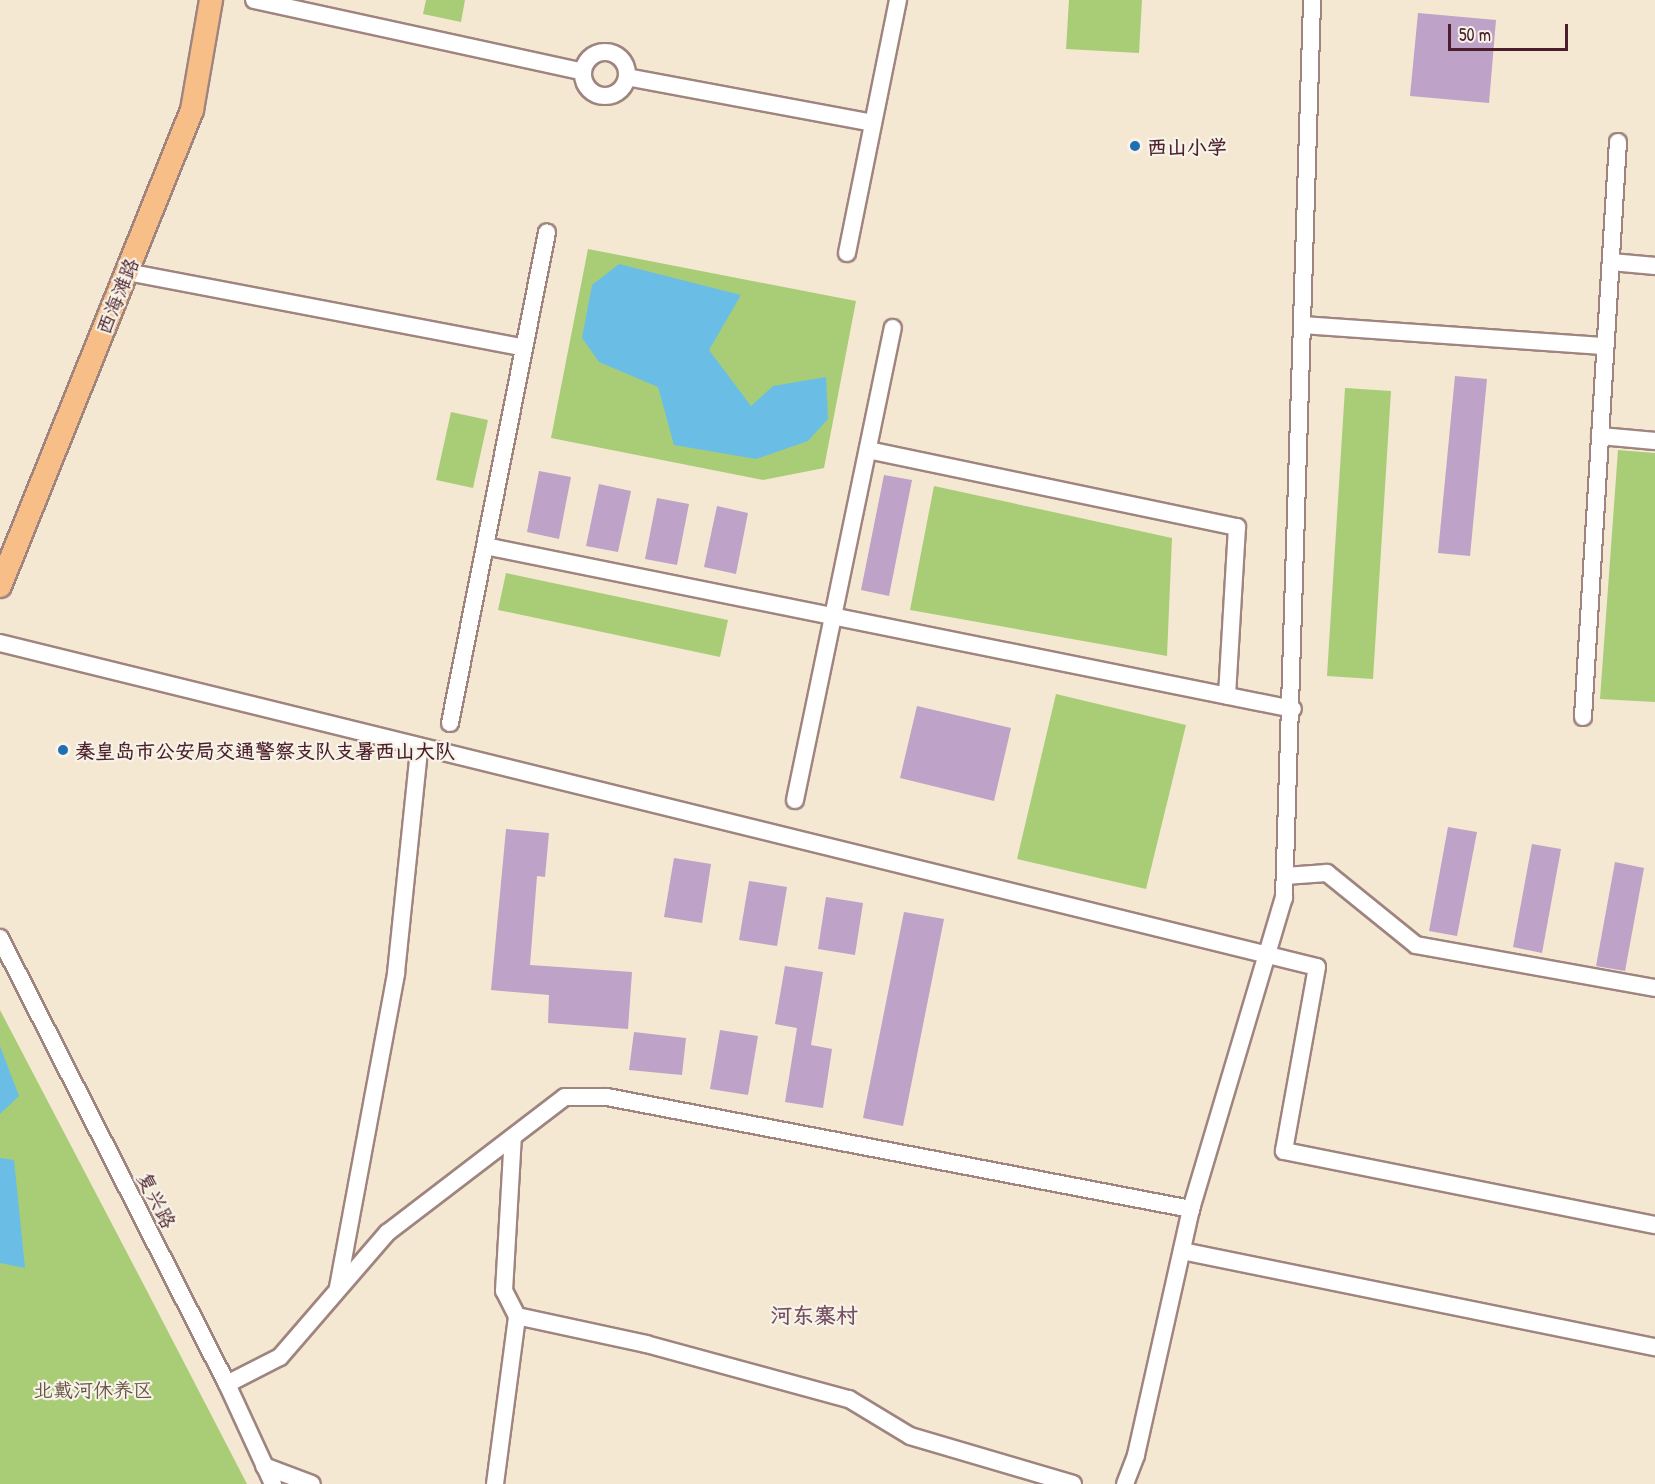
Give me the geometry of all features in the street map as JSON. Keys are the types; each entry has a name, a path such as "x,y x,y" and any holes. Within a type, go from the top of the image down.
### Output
{"main road":[{"name":"西海滩路","path":"0,586 192,110 211,0"}],"street":[{"path":"254,0 584,72"},
{"path":"847,253 898,0"},
{"path":"1125,1484 1136,1455 1191,1209 1284,898 1293,709 1312,0"},
{"path":"608,52 620,58 627,77 620,90 606,96 587,87 584,72 594,55 608,52"},
{"path":"627,77 873,123"},
{"path":"1583,717 1618,142"},
{"path":"450,723 547,232"},
{"path":"1611,262 1655,266"},
{"path":"127,272 524,348"},
{"path":"1303,325 1605,346"},
{"path":"795,800 893,328"},
{"path":"1600,436 1655,441"},
{"path":"867,450 1237,527 1227,696"},
{"path":"485,546 1293,709"},
{"path":"0,643 419,748 953,876 1317,967 1284,1151 1655,1225"},
{"path":"338,1290 396,973 419,748"},
{"path":"1285,876 1328,873 1416,945 1655,988"},
{"name":"复兴路","path":"0,938 227,1384 273,1484"},
{"path":"227,1384 280,1357 387,1233 565,1097 607,1097 1191,1209"},
{"path":"495,1484 517,1316 504,1291 513,1137"},
{"path":"1182,1251 1655,1347"},
{"path":"517,1316 646,1344 849,1400 910,1436 1073,1484"},
{"path":"264,1466 312,1484"}],"green space":[{"path":"426,0 465,0 461,22 423,14"},
{"path":"1069,0 1142,0 1139,53 1066,49"},
{"path":"588,249 856,301 824,468 763,480 551,438"},
{"path":"1345,388 1391,391 1373,679 1327,676"},
{"path":"451,412 488,420 473,488 436,480"},
{"path":"1618,450 1655,453 1655,702 1600,699"},
{"path":"934,486 1172,538 1167,656 910,610"},
{"path":"506,573 728,620 720,657 498,610"},
{"path":"1056,694 1186,725 1146,889 1017,859"},
{"name":"北戴河休养区","path":"0,1010 147,1291 247,1484 0,1484"}],"water":[{"path":"619,264 741,295 709,350 751,406 773,386 826,377 828,419 808,441 756,459 674,445 658,387 599,362 582,338 592,285"},
{"path":"0,1046 19,1096 0,1114"},
{"path":"0,1158 14,1160 25,1268 0,1263"}],"building":[{"path":"1418,13 1496,20 1489,103 1410,96"},
{"path":"1455,376 1487,379 1470,556 1438,553"},
{"path":"539,471 571,477 559,539 527,532"},
{"path":"884,475 912,480 889,596 861,590"},
{"path":"599,484 631,491 618,552 586,546"},
{"path":"657,498 689,504 677,565 645,559"},
{"path":"717,506 748,513 736,574 704,567"},
{"path":"917,706 1011,728 994,801 900,778"},
{"path":"1448,827 1477,832 1457,936 1429,931"},
{"path":"506,829 549,833 545,877 537,876 530,965 632,972 628,1029 548,1023 549,995 491,990"},
{"path":"1532,844 1561,849 1542,953 1513,947"},
{"path":"674,858 711,864 702,923 664,917"},
{"path":"1615,862 1644,868 1625,971 1596,966"},
{"path":"749,881 787,887 777,946 739,940"},
{"path":"826,897 863,903 855,955 818,949"},
{"path":"904,912 944,919 903,1126 863,1118"},
{"path":"785,966 823,972 811,1045 832,1049 823,1108 785,1102 797,1028 775,1024"},
{"path":"720,1030 758,1036 748,1095 710,1089"},
{"path":"634,1032 686,1038 682,1075 629,1070"}],"place":[{"name":"西山小学","path":"1135,146"},
{"name":"秦皇岛市公安局交通警察支队支暑西山大队","path":"63,750"}],"district":[{"name":"河东寨村","path":"814,1316"}]}
